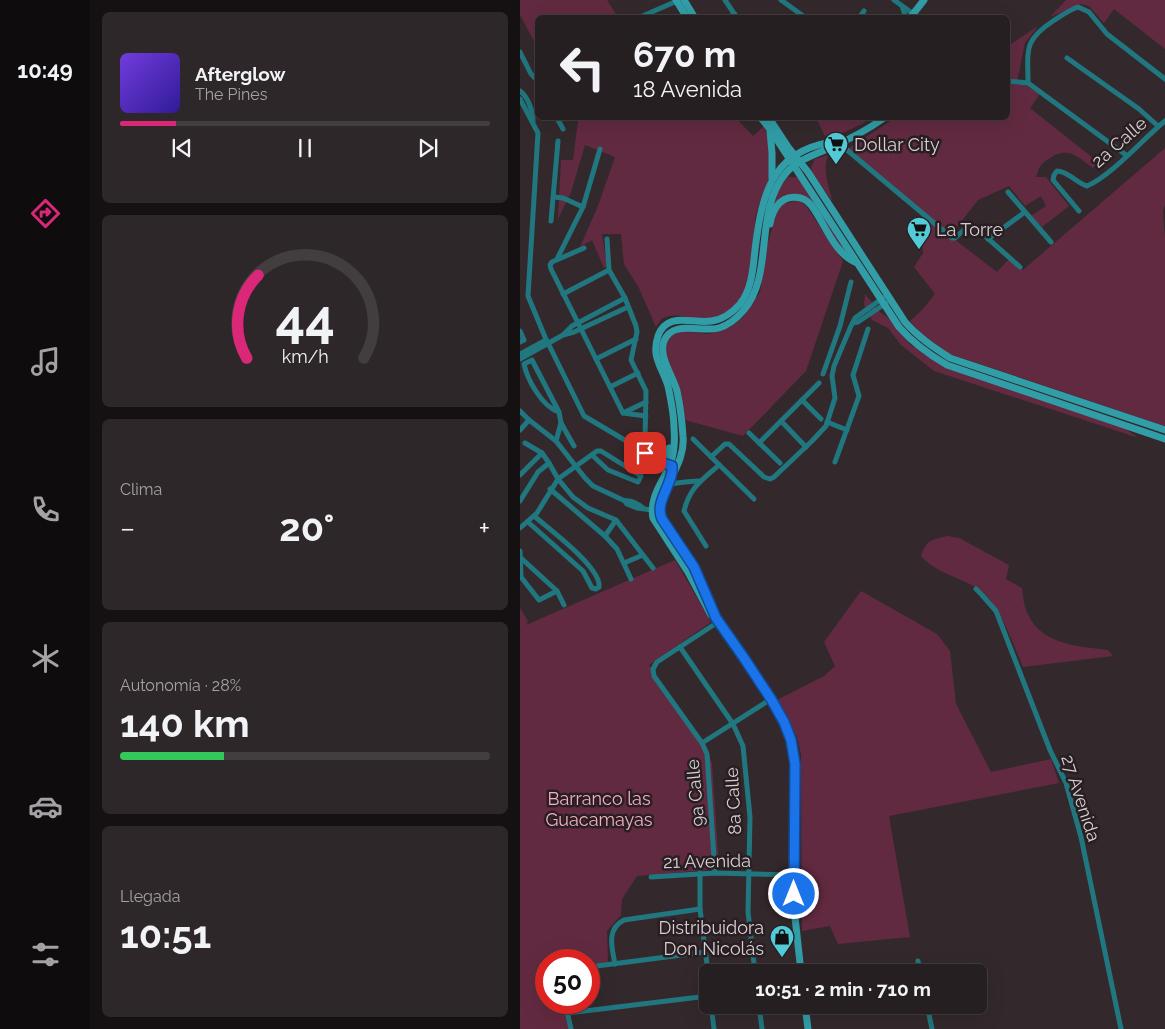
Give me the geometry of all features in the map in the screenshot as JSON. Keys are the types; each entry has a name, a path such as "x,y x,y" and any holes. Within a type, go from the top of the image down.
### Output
{"main road":[{"path":"679,0 686,15"},
{"path":"679,0 692,15"},
{"path":"910,15 924,0"},
{"path":"763,120 793,160 857,263 915,333 930,345 950,358 1165,430"},
{"path":"770,120 788,146 793,160"},
{"path":"801,162 854,136 875,120"},
{"path":"770,128 772,182"},
{"path":"717,620 711,615 688,572 653,518 652,510 656,493 670,465 673,452 674,428 668,388 656,354 658,336 662,328 669,322 679,320 711,322 722,318 744,299 751,280 762,207 772,182 780,169 816,147 842,141"},
{"path":"808,172 816,153"},
{"path":"793,160 801,162 808,172 909,339 925,352 947,365 1165,438"},
{"path":"793,160 774,193 768,214 756,289 748,306 726,326 717,329 674,329 664,341 662,349 677,392 684,439 680,458 664,494 660,511 662,519 694,567 717,620 771,699 788,732 794,756 794,908 800,964"},
{"path":"763,250 775,208 787,198 797,198 807,201 842,253 857,263"},
{"path":"660,462 667,457 670,442 668,388"},
{"path":"670,465 673,469 670,482"},
{"path":"806,1014 808,1029"}],"street":[{"path":"645,15 679,0"},
{"path":"725,0 735,15"},
{"path":"781,0 802,15"},
{"path":"894,0 902,6 908,15"},
{"path":"1028,83 1028,48 1030,42 1040,30 1073,9 1082,8 1089,12 1107,34 1165,79"},
{"path":"861,15 864,11"},
{"path":"520,52 535,78"},
{"path":"1067,58 1158,126"},
{"path":"1010,81 1028,83 1126,156"},
{"path":"520,91 524,94 533,113 533,121"},
{"path":"520,99 538,133 528,296 546,340 584,416 660,462 670,465"},
{"path":"558,120 563,129"},
{"name":"2a Calle","path":"1079,211 1053,180 1057,171 1064,172 1087,186 1107,173 1165,121"},
{"path":"551,221 558,141"},
{"path":"842,141 847,150 952,238 955,238 966,228 975,227 1020,267"},
{"path":"557,259 583,207 600,149"},
{"path":"1008,192 1051,242"},
{"path":"554,197 563,198 583,207"},
{"path":"988,239 1025,212"},
{"path":"607,239 609,270 625,298 636,326 636,338 631,359 646,391 645,439"},
{"path":"584,248 557,259 550,265 550,269 580,326 622,414"},
{"path":"563,294 609,270"},
{"path":"823,374 840,326 851,282"},
{"path":"580,326 625,298"},
{"path":"711,456 725,444 729,444 764,477 770,479 774,477 824,429 836,398 832,376 852,324 855,318 886,299"},
{"path":"520,354 546,340 563,335 572,326 580,326 628,307"},
{"path":"835,462 859,396 853,375 868,329"},
{"path":"520,331 524,340 520,342"},
{"path":"596,359 636,338"},
{"path":"520,359 546,340"},
{"path":"829,358 836,362"},
{"path":"558,412 550,409 542,401 524,364 532,360 558,412 561,423 574,446"},
{"path":"610,387 638,373"},
{"path":"759,443 818,383"},
{"path":"802,400 821,419"},
{"path":"622,414 646,402"},
{"path":"520,411 556,441 585,478 594,486 637,508 660,511"},
{"path":"622,414 646,416"},
{"path":"520,430 529,420"},
{"path":"781,421 806,446"},
{"path":"827,422 847,430"},
{"path":"556,441 561,423"},
{"path":"749,433 780,463"},
{"path":"693,439 754,499"},
{"path":"525,442 542,454 549,462 567,491 581,503 616,520 653,568"},
{"path":"520,528 542,506 550,489 558,479 592,454 601,451 641,476 638,482 608,470 592,454"},
{"path":"520,475 542,454"},
{"path":"520,500 538,472 549,462"},
{"path":"706,546 684,511 690,493 698,483 719,465"},
{"path":"670,482 683,483 687,481 698,483"},
{"path":"550,489 605,536 617,549 631,578"},
{"path":"528,522 583,571 592,588 597,588 599,583 591,566 534,516"},
{"path":"605,536 616,520"},
{"path":"558,548 563,541"},
{"path":"520,551 521,577 540,600 557,591"},
{"path":"624,563 643,555"},
{"path":"521,558 557,591 564,605"},
{"name":"27 Avenida","path":"976,590 996,611 1050,750 1066,783 1081,837 1121,1029"},
{"path":"680,647 717,620"},
{"name":"9a Calle","path":"680,647 657,662 653,667 654,676 702,743 708,759 715,873"},
{"name":"8a Calle","path":"680,647 733,724 743,746 750,817 748,912 754,964"},
{"path":"702,743 771,699"},
{"path":"700,873 700,909 707,964"},
{"name":"21 Avenida","path":"652,877 700,873 794,874"},
{"path":"614,964 611,937 615,927 624,920 700,909"},
{"path":"600,966 706,952"},
{"path":"600,1009 699,997"},
{"path":"568,1014 571,1029"},
{"path":"712,1014 714,1029"},
{"path":"760,1014 762,1029"},
{"path":"929,1014 932,1029"}],"green space":[{"path":"520,0 607,0 617,15 535,15 535,43 520,15"},
{"path":"1066,0 1165,0 1165,49 1114,9 1104,23 1089,6 1081,4 1050,17"},
{"path":"1038,26 1025,43 1017,82 1040,94 1030,108 1098,162 1093,168 1073,154 1062,153 1042,164 1036,177 1046,177 1069,206 1042,227 1031,216 1046,206 1041,196 1025,206 1009,186 978,200 950,236 997,272 1009,259 1023,270 1165,148 1165,205 1163,211 1165,237 1165,426 944,352 925,339 910,321 935,294 914,267 923,253 921,212 846,150 892,120 1010,120 1010,45"},
{"path":"738,120 753,136 764,126 770,152 769,179 756,215 750,274 742,297 726,314 706,319 671,316 663,318 656,327 639,288 624,264 621,234 602,234 607,266 604,268 592,240 580,247 598,206 615,157 585,145 571,192 558,219 561,160 573,160 578,121"},
{"path":"817,120 867,120 862,124 827,140"},
{"path":"828,155 826,173 833,202 813,174 811,167 815,159"},
{"path":"788,177 799,179 850,257 846,255 812,205 797,197 771,211 780,188"},
{"path":"795,201 801,202 806,206 843,261 806,371 743,436 685,420 679,391 666,355 665,348 667,342 671,336 681,331 707,334 721,331 732,326 743,317 760,292 767,246 777,211 783,204"},
{"path":"865,294 880,312 890,319 910,344 937,362 1122,427 1139,438 934,371 901,345 888,328 872,320 864,305"},
{"path":"948,536 959,538 1009,565 1006,579 1022,588 1024,605 1031,620 1048,636 1071,645 1108,650 1113,656 1023,667 1000,615 987,596 973,586 934,567 921,556 928,543"},
{"name":"Barranco las Guacamayas","path":"675,560 711,622 649,665 706,750 712,763 719,869 637,876 622,899 621,915 607,931 608,962 600,963 600,949 535,949 535,1014 566,1014 569,1029 520,1029 520,608 528,621 526,625"},
{"path":"861,591 937,634 950,651 956,704 991,772 1051,759 1059,783 889,816 910,937 838,944 830,926 802,931 801,754 797,737 777,700 824,676 835,666 824,642"}],"place":[{"name":"Dollar City","path":"836,165"},
{"name":"La Torre","path":"919,250"},
{"name":"Distribuidora Don Nicolás","path":"782,958"}],"route":[{"path":"645,453 660,462 672,466 670,481 661,504 660,514 662,519 694,567 706,600 716,618 771,699 784,722 791,740 795,764 794,894"}]}
